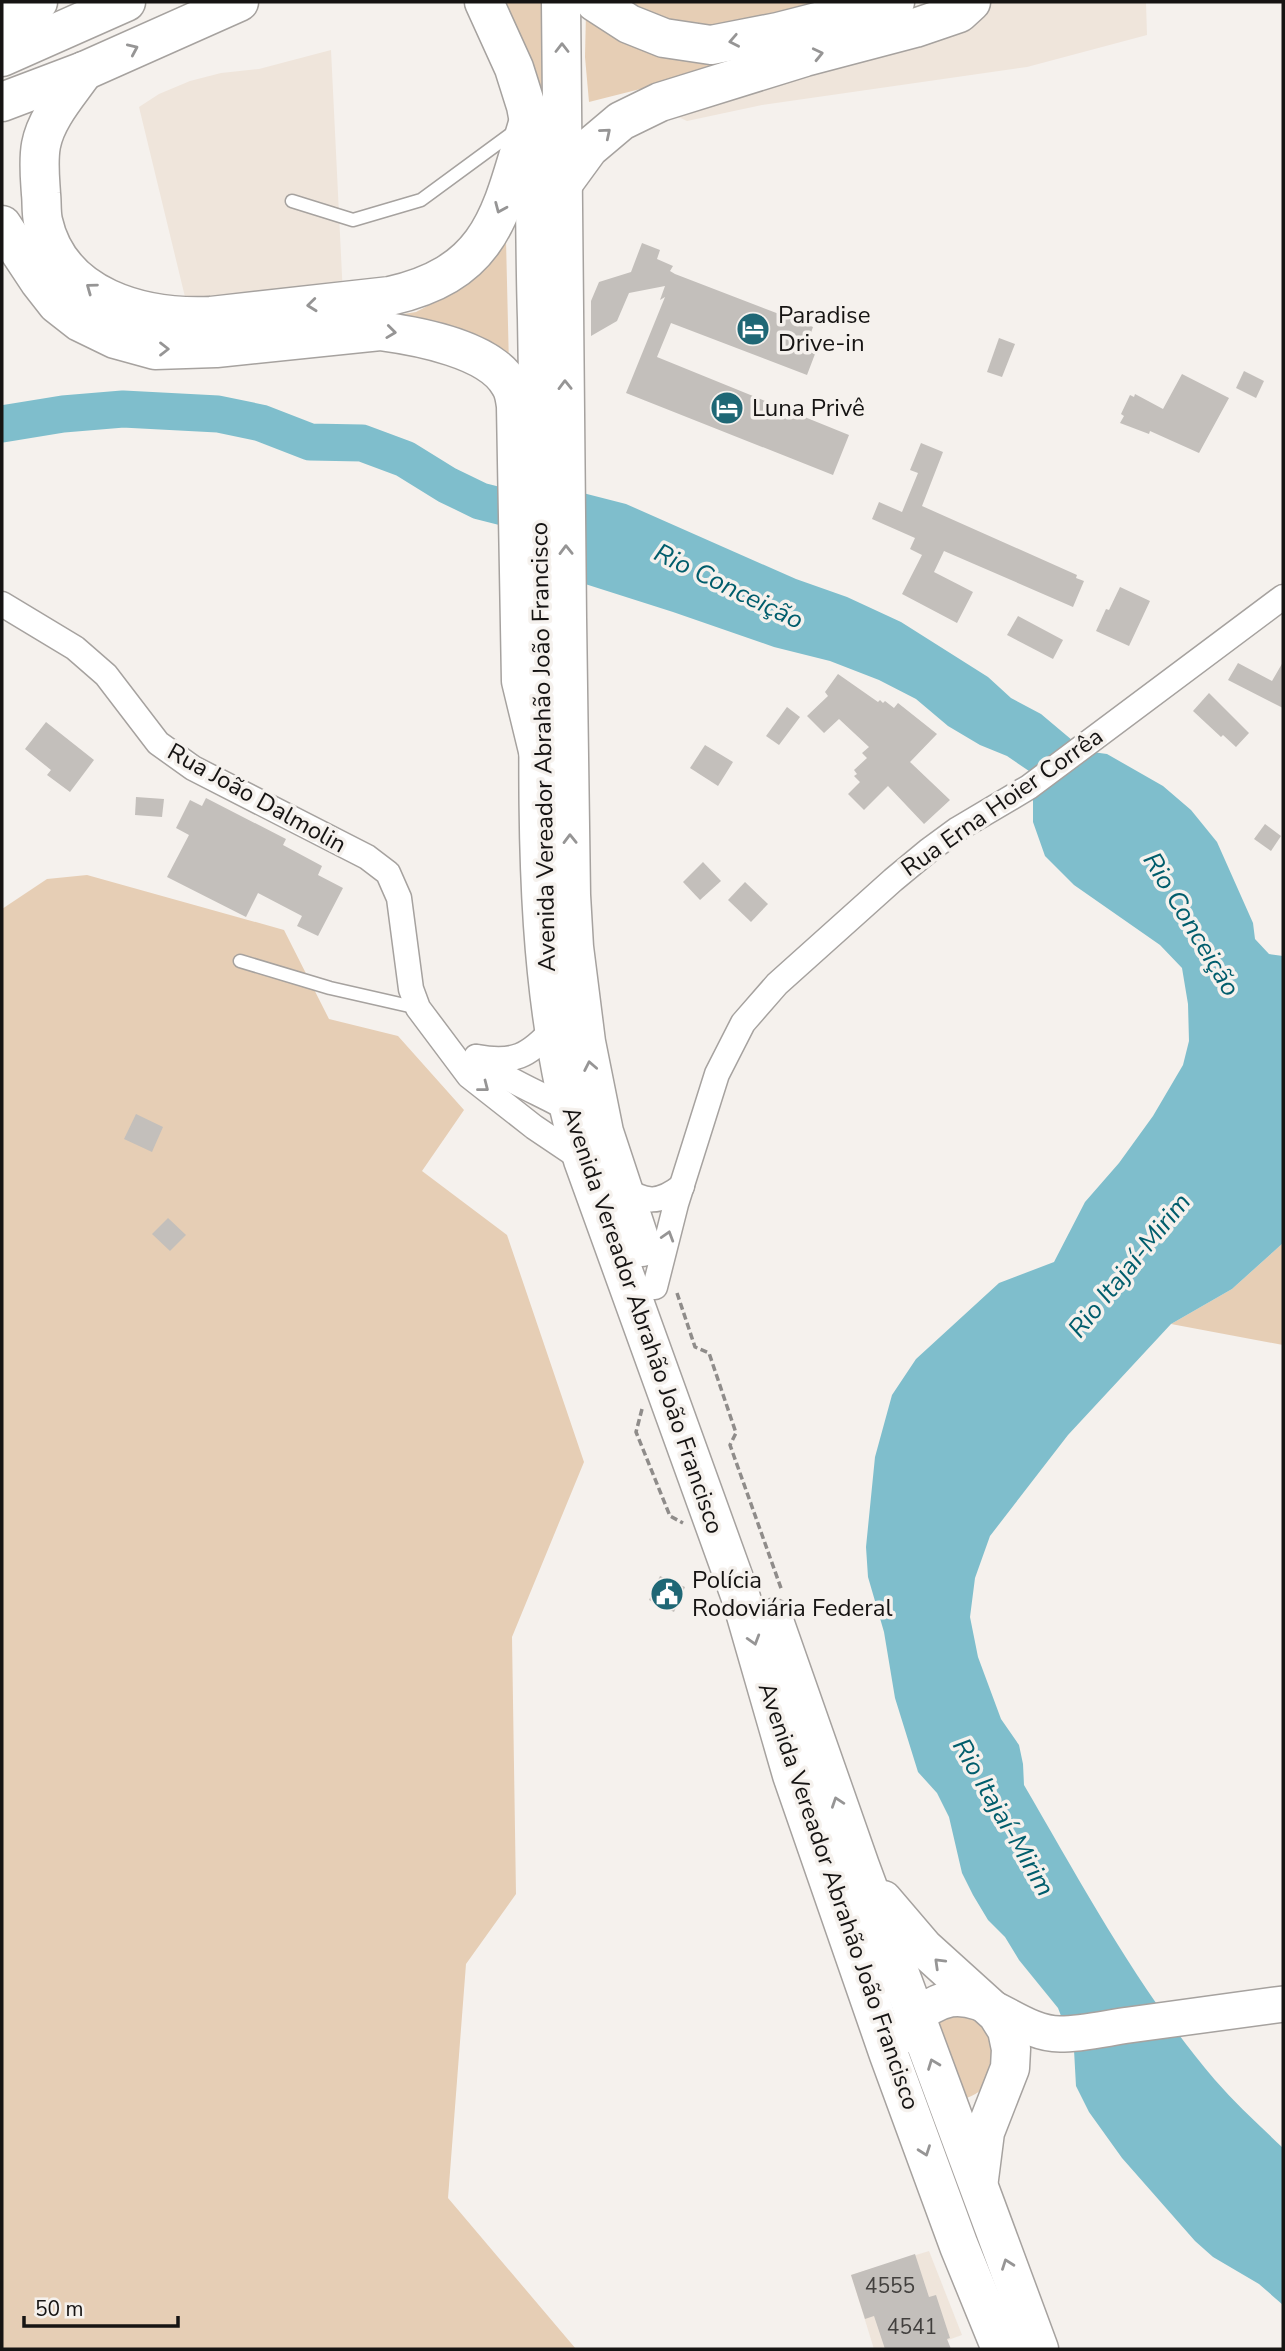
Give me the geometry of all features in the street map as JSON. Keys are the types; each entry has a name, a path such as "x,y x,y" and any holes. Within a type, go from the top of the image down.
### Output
{"main road":[{"path":"2,18 38,2"},
{"path":"2,57 127,2"},
{"path":"2,102 84,71 239,2"},
{"path":"484,2 514,68 529,120 534,173 542,618"},
{"path":"540,453 562,185 561,2"},
{"path":"595,2 629,24 664,38 710,45 778,33 895,2"},
{"path":"562,185 589,148 621,121 660,102 805,57 915,28 959,13 971,2"},
{"path":"84,71 48,125 41,146 43,221 56,251 72,274 97,294 138,311 183,317 390,296 410,292 443,279 473,257 486,239 513,175 529,120"},
{"path":"2,225 57,304 80,322 115,339 155,350 216,348 380,331 405,334 469,353 493,366 512,386 516,406 540,453"},
{"name":"Avenida Vereador Abrahão João Francisco","path":"542,618 520,681 539,755 543,940 553,1029 567,1108 622,1188 659,1269 860,1866 1038,2349"},
{"name":"Avenida Vereador Abrahão João Francisco","path":"542,618 574,947 586,1042 594,1146 741,1598 792,1774 889,2055 963,2258 1001,2349"},
{"path":"860,1866 896,1917 923,1948 1003,2022 1010,2040 1012,2059 1007,2079 985,2132 979,2190"}],"street":[{"name":"Rua Erna Hoier Corrêa","path":"659,1269 682,1186 721,1066 736,1034 752,1011 791,971 928,851 958,829 1029,787 1283,597"},
{"name":"Rua João Dalmolin","path":"2,604 75,648 106,675 158,743 192,768 367,857 388,873 400,907 411,989 418,1008 469,1076 541,1132 594,1146"},
{"name":"Rua João Dalmolin","path":"476,1057 501,1060 518,1057 534,1049 553,1029"},
{"name":"Rua João Dalmolin","path":"440,1036 534,1094 567,1108"},
{"path":"622,1188 646,1200 660,1200 682,1186"},
{"path":"889,2055 916,2018 932,2005 951,1999 971,2000 1026,2026 1066,2033 1283,2004"},
{"path":"907,2103 951,2111 970,2107 987,2099 1034,2050 1066,2033"}],"lane":[{"path":"292,201 353,220 421,200 529,120"},
{"path":"240,961 330,988 418,1008"}],"path":[{"path":"659,1269 695,1347 709,1353 736,1433 730,1445 784,1597"}],"shaded area":[{"path":"493,2 548,2 545,110"},
{"path":"629,2 848,2 725,32 644,17"},
{"path":"989,2 1146,2 1147,35 1027,67 762,105 687,121 672,114"},
{"path":"586,12 725,55 727,67 589,102 585,57"},
{"path":"331,50 343,296 186,301 139,107 159,94 190,81 221,73 259,69"},
{"path":"506,240 509,367 386,317 416,312 458,290"},
{"path":"87,875 284,930 329,1019 398,1036 464,1110 422,1171 507,1235 584,1462 512,1637 516,1894 466,1964 448,2198 576,2349 2,2349 2,909 47,879"},
{"path":"1283,1243 1283,1345 1171,1324 1232,1289"},
{"path":"929,2016 974,2016 994,2041 988,2078 985,2085 971,2096 960,2100"},
{"path":"929,2251 962,2335 923,2349 874,2349 851,2275"}],"water":[{"name":"Rio Itajaí-Mirim","path":"583,493 626,504 901,622 988,677 1011,698 1041,714 1085,751 1107,754 1163,786 1191,810 1217,842 1253,923 1255,939 1269,954 1283,956 1283,1243 1232,1289 1171,1324 1068,1435 990,1536 975,1578 970,1617 978,1657 1001,1719 1019,1745 1024,1785 1090,1899 1161,2011 1187,2046 1223,2089 1283,2148 1283,2305 1259,2284 1213,2257 1195,2241 1122,2158 1089,2112 1076,2086 1074,2050 1058,2008 1019,1960 1005,1937 988,1920 973,1895 962,1873 949,1817 937,1793 918,1772 895,1698 884,1632 868,1577 866,1547 875,1457 892,1395 916,1359 999,1283 1054,1262 1085,1202 1119,1163 1153,1116 1183,1065 1189,1041 1188,1004 1182,968 1160,945 1074,885 1045,856 1033,822 1033,795 1029,771 1007,756 980,745 948,726 916,699 879,680 830,661 774,647 582,583"}],"building":[{"path":"642,243 660,250 657,259 673,266 670,271 675,274 813,327 805,350 815,354 807,375 671,323 657,357 849,435 833,475 626,393 665,297 660,300 665,286 629,293 617,321 591,336 591,301 599,282 631,272"},
{"path":"999,338 1015,344 1002,377 987,372"},
{"path":"1244,371 1264,381 1256,398 1236,388"},
{"path":"1182,374 1229,398 1199,453 1150,431 1149,434 1120,423 1130,395 1134,397 1135,394 1163,409"},
{"path":"921,443 943,452 922,506 1077,575 1076,578 1084,581 1073,607 944,551 934,572 973,592 957,623 902,594 922,555 910,549 915,538 872,519 879,502 902,512 918,473 910,470"},
{"path":"1120,587 1150,601 1129,646 1096,631"},
{"path":"1018,616 1063,640 1053,659 1007,635"},
{"path":"1283,662 1283,708 1228,680 1238,663 1272,681"},
{"path":"838,674 878,702 885,701 894,708 898,703 937,734 910,762 950,800 924,824 888,786 864,810 848,794 860,782 854,776 857,774 854,770 867,758 862,753 869,747 839,719 824,733 807,716 828,696 825,692"},
{"path":"1209,693 1249,733 1236,747 1193,711"},
{"path":"787,707 800,717 779,745 766,736"},
{"path":"46,722 94,760 70,792 47,775 51,770 25,749"},
{"path":"705,745 733,762 718,786 690,768"},
{"path":"136,797 164,799 162,817 135,815"},
{"path":"206,798 286,839 283,845 322,866 318,875 343,888 318,936 297,926 302,916 258,893 246,917 167,877 189,835 176,828 190,800 202,806"},
{"path":"1265,824 1281,836 1271,851 1254,839"},
{"path":"703,862 721,881 700,900 683,882"},
{"path":"745,882 768,904 751,922 728,900"},
{"path":"136,1114 163,1127 152,1152 124,1139"},
{"path":"168,1218 186,1235 170,1251 152,1234"},
{"name":"Polícia Rodoviária Federal","path":"660,1576 685,1587 674,1612 649,1600"},
{"path":"915,2254 929,2297 936,2295 951,2349 885,2349 874,2316 865,2319 851,2275"}],"waterway":[{"name":"Rio Conceição","path":"2,424 63,414 123,409 218,414 261,423 310,442 362,443 405,459 447,485 480,501 547,518"}],"place":[{"name":"Paradise Drive-in","path":"753,329"},
{"name":"Luna Privê","path":"727,408"},
{"name":"Polícia Rodoviária Federal","path":"667,1594"}]}
